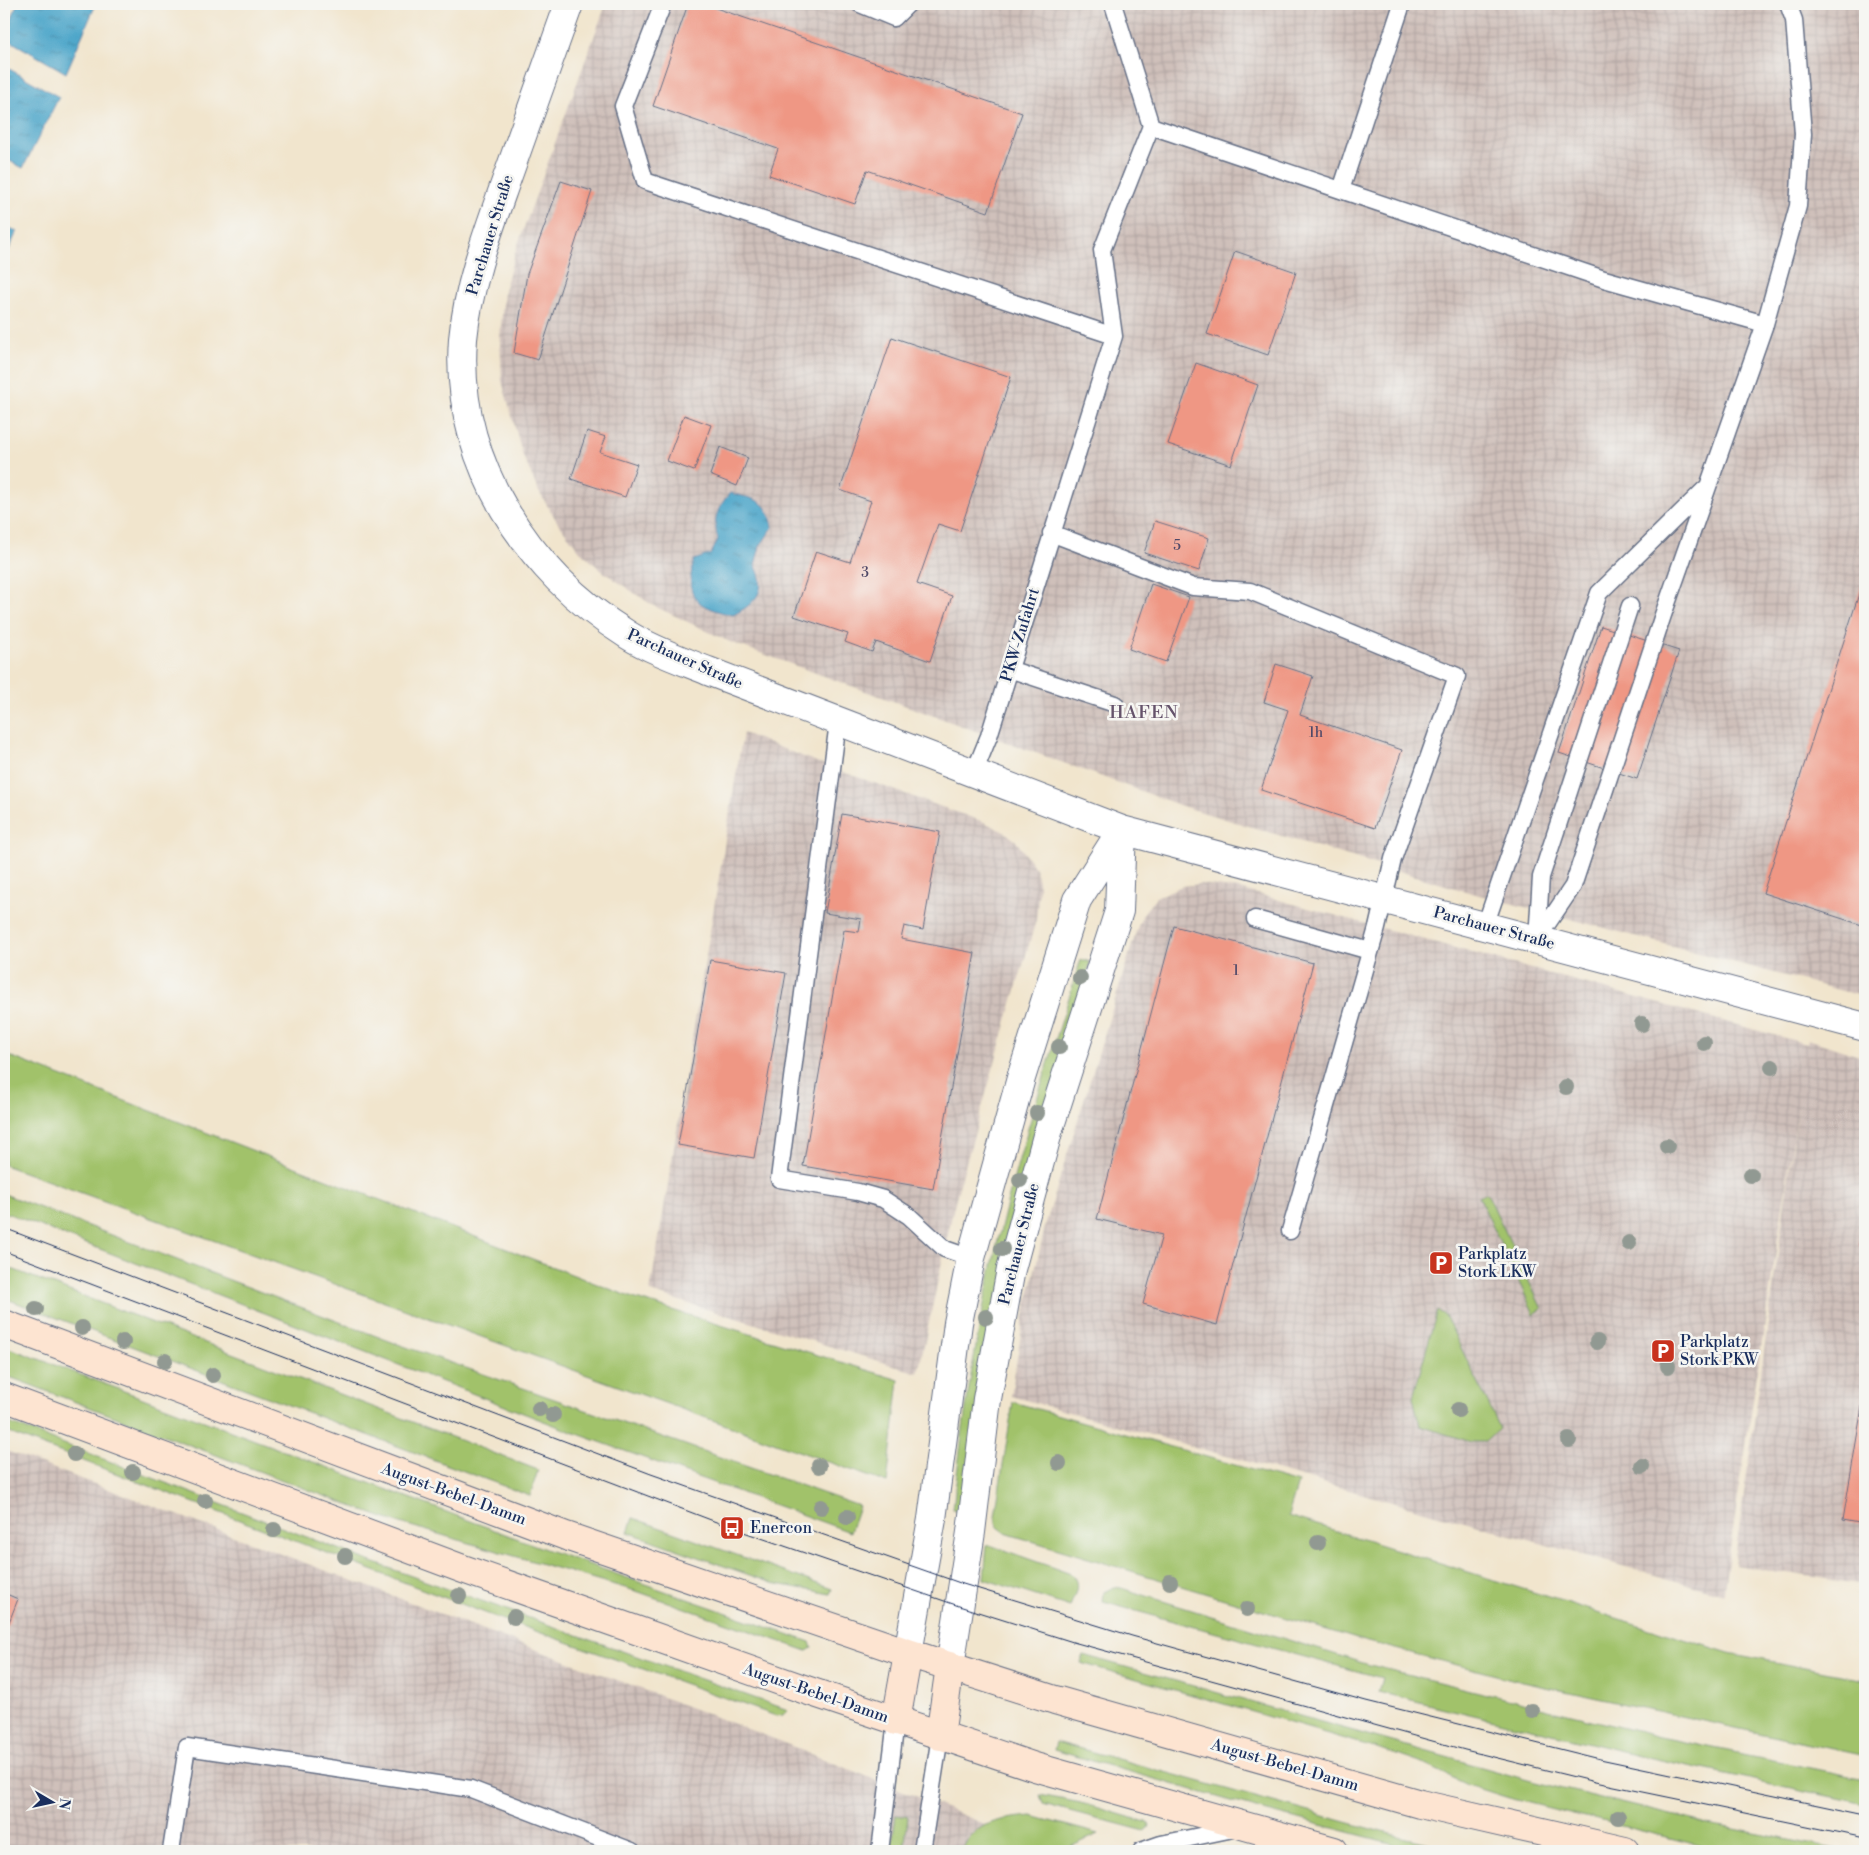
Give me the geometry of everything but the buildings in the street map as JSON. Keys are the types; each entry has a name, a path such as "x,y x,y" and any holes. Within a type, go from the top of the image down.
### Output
{"main road":[{"name":"August-Bebel-Damm","path":"4,1324 566,1536 908,1653 1055,1700 1420,1804 1624,1851"},
{"name":"August-Bebel-Damm","path":"4,1397 463,1569 896,1721 1035,1767 1242,1827 1334,1851"},
{"name":"August-Bebel-Damm","path":"896,1721 908,1653"},
{"path":"940,1736 950,1666"}],"street":[{"name":"Parchauer Straße","path":"568,4 483,246 471,293 463,339 464,383 470,424 481,464 498,502 520,536 574,594 605,620 654,649 838,722 1122,830 1865,1027"},
{"name":"Parchauer Straße","path":"950,1666 987,1399 1010,1278 1048,1132 1119,911 1122,830"},
{"path":"908,1653 932,1519 958,1323 971,1258 1022,1078 1077,900 1122,830"}],"lane":[{"path":"663,4 623,106 645,181 1114,336 1102,250 1151,126 1114,4"},
{"path":"860,4 894,18 908,4"},
{"path":"1341,190 1402,4"},
{"path":"1537,939 1573,886 1708,485 1765,324 1798,206 1803,134 1794,20 1788,4"},
{"path":"1151,126 1604,279 1765,324"},
{"name":"PKW-Zufahrt","path":"974,773 989,736 1114,336"},
{"path":"1485,926 1600,593 1708,485"},
{"path":"1051,533 1193,586 1250,591 1458,676 1393,859 1370,951 1290,1231"},
{"path":"1537,939 1541,877 1630,606"},
{"path":"1009,669 1115,704"},
{"path":"838,722 779,1179 858,1192 883,1199 909,1216 945,1249 971,1258"},
{"path":"1255,919 1370,951"},
{"path":"880,1851 896,1721"},
{"path":"922,1851 940,1736"},
{"path":"172,1851 187,1747 471,1789 632,1851"},
{"path":"1141,1851 1160,1844 1242,1827"}],"shaded area":[{"path":"606,4 1865,4 1865,997 1472,893 1185,807 730,642 652,605 602,571 580,551 558,523 539,492 523,456 502,381 500,338 504,291 517,247"},
{"path":"743,733 832,768 984,822 1006,833 1016,841 1035,868 1039,887 1036,920 955,1201 918,1373 650,1292"},
{"path":"1201,884 1239,889 1807,1044 1808,1039 1865,1058 1865,1585 1734,1565 1800,1096 1723,1594 1011,1396 1023,1321 1046,1223 1137,929 1143,914 1156,897 1182,886"},
{"path":"4,1450 769,1737 1052,1851 4,1851"}],"green space":[{"path":"1081,959 1090,962 963,1512 953,1509 971,1372 991,1270 1017,1166"},
{"path":"4,1054 633,1298 899,1380 887,1483 4,1165"},
{"path":"1487,1193 1542,1309 1534,1314 1479,1197"},
{"path":"4,1194 392,1342 859,1506 850,1532 572,1432 4,1212"},
{"path":"4,1266 538,1470 530,1496 4,1298"},
{"path":"1437,1311 1445,1315 1500,1428 1485,1442 1471,1442 1420,1426 1413,1397"},
{"path":"4,1346 548,1550 810,1642 812,1648 807,1651 639,1592 383,1518 4,1375"},
{"path":"1013,1402 1298,1483 1288,1516 1729,1653 1865,1680 1865,1756 1523,1682 1357,1639 1005,1533 997,1527 995,1516"},
{"path":"4,1421 372,1562 788,1710 783,1715 776,1716 493,1616 4,1431"},
{"path":"633,1518 832,1589 830,1594 772,1583 628,1532"},
{"path":"987,1544 1071,1574 1077,1586 1070,1607 984,1579"},
{"path":"1114,1587 1366,1664 1660,1737 1865,1779 1865,1804 1656,1759 1378,1692 1382,1678 1103,1602 1104,1592"},
{"path":"1083,1655 1535,1782 1708,1824 1845,1851 1728,1851 1509,1798 1468,1785 1426,1765 1377,1748 1081,1663"},
{"path":"1056,1742 1382,1832 1462,1851 1421,1851 1252,1807 1054,1750"},
{"path":"1040,1795 1081,1803 1146,1822 1150,1825 1145,1831 1043,1804"},
{"path":"896,1815 908,1817 904,1851 891,1851"},
{"path":"1031,1816 1099,1834 1061,1851 962,1851 973,1833 990,1823"}],"water":[{"path":"17,4 96,4 66,73 5,38"},
{"path":"4,66 59,97 23,168 4,158"},
{"path":"4,226 17,231 4,261"},
{"path":"730,493 753,499 764,505 773,527 760,546 755,565 761,582 758,595 748,606 733,615 710,609 702,604 692,592 691,584 694,560 711,554 718,540 717,515"}],"tram line":[{"path":"4,1228 651,1474 963,1584 1132,1636 1366,1701 1600,1759 1865,1815"},
{"path":"4,1251 732,1528 959,1606 1073,1642 1465,1750 1595,1782 1865,1838"}],"place":[{"name":"Parkplatz Stork LKW","path":"1441,1263"},
{"name":"Parkplatz Stork PKW","path":"1663,1351"},
{"name":"Enercon","path":"732,1528"}],"district":[{"name":"HAFEN","path":"1144,712"}]}
